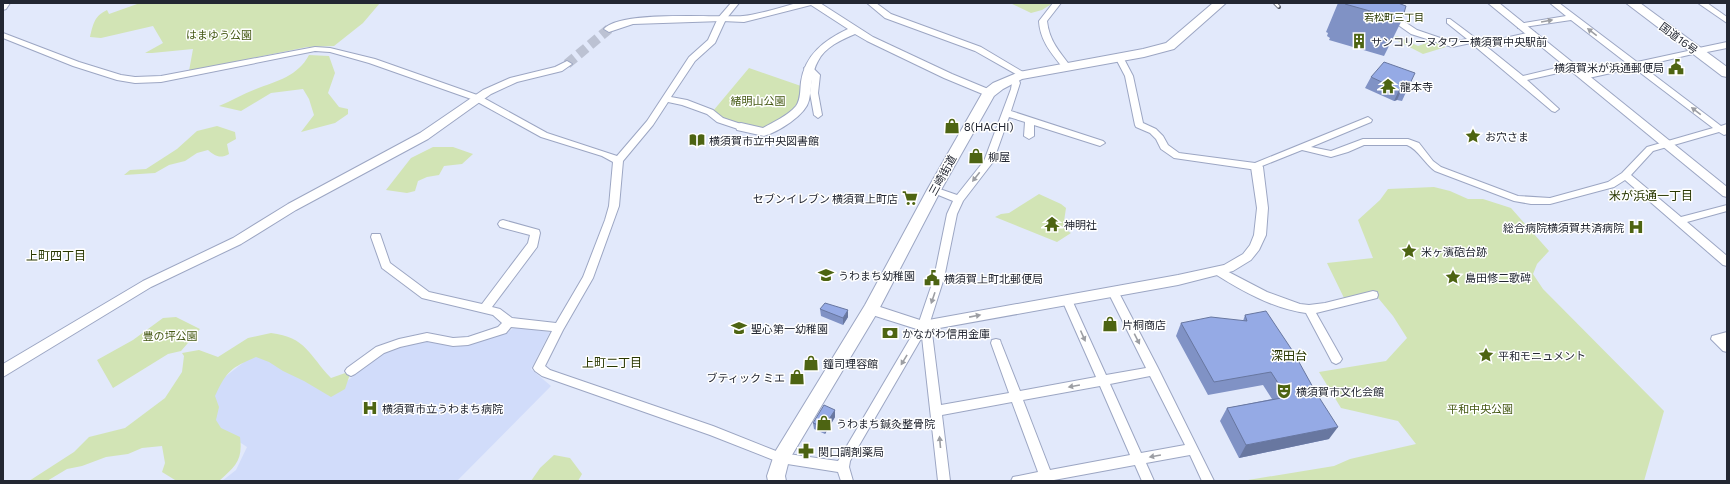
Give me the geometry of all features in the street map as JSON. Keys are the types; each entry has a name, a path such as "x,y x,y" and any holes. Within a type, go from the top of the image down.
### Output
{"highway":[{"name":"国道16号","path":"1632,3 1701,51 1727,65"},
{"name":"国道16号","path":"1642,3 1727,73"}],"main road":[{"name":"三崎街道","path":"776,481 781,458 871,309 934,190 989,93 1019,76 1144,53 1174,44 1220,3"}],"street":[{"path":"3,7 5,3"},
{"path":"735,3 722,18 712,41 692,59 650,123 618,160 614,206 588,278 558,328 539,368 546,373 712,431 781,458 844,467"},
{"path":"609,29 620,24 633,21 722,18 744,19 808,3"},
{"path":"814,3 855,30 885,47 989,93"},
{"path":"847,481 844,460 925,325 939,278 952,214 959,199 988,162 1007,113 1019,76 978,49 888,16 871,3"},
{"path":"1057,3 1043,21 1043,27 1046,41 1067,67"},
{"path":"1371,3 1414,32 1452,45 1476,43 1532,34"},
{"path":"1493,3 1727,193"},
{"path":"1554,3 1635,65 1725,130"},
{"path":"1702,3 1727,21"},
{"path":"1714,12 1727,10"},
{"path":"1521,26 1572,17"},
{"path":"1450,21 1555,109"},
{"path":"666,99 690,104 710,112 720,120 741,127 764,132 785,120 802,105 808,68 821,48 833,40 855,30"},
{"path":"3,35 76,64 120,78 135,80 161,79 314,49 330,50 372,61 477,98 544,135 605,154 618,160"},
{"path":"1584,76 1727,45"},
{"path":"1119,58 1129,76 1139,125 1153,131 1160,138 1164,147 1177,156 1187,159 1257,167 1259,164 1368,120"},
{"path":"3,372 74,327 147,284 237,241 292,207 424,136 477,98 514,80 558,68 567,64"},
{"path":"1521,79 1573,67"},
{"path":"808,68 816,74 814,93 818,115"},
{"path":"1007,113 1100,143"},
{"path":"1029,136 1030,121"},
{"path":"1302,147 1331,154 1364,142 1413,143 1430,163 1438,169 1517,199 1530,201 1550,201 1612,185 1625,175 1650,150 1667,144 1725,130"},
{"path":"871,309 925,325 1019,307 1113,292 1219,271 1243,260 1251,252 1257,242 1262,226 1263,201 1257,167"},
{"path":"1625,175 1727,262"},
{"path":"934,190 959,199"},
{"path":"1679,222 1727,208"},
{"path":"486,309 533,244 536,233 503,224"},
{"path":"376,237 386,265 426,295 496,312 509,322 558,328"},
{"path":"1219,271 1232,280 1279,301 1309,309 1347,302 1373,295"},
{"path":"1113,292 1208,481"},
{"path":"1067,300 1148,481"},
{"path":"1309,309 1336,359"},
{"path":"351,371 380,350 399,343 427,337 452,342 468,340 502,330 509,322"},
{"path":"925,325 937,411 944,481"},
{"path":"1727,336 1716,339 1727,348"},
{"path":"996,343 1047,478"},
{"path":"937,411 1154,372"},
{"path":"1017,481 1047,478 1193,449"}],"shaded area":[{"name":"横須賀市立うわまち病院","path":"515,327 550,332 531,369 551,386 457,481 222,481 236,470 247,447 212,424 208,390 262,348 334,392 380,354 398,345 424,341 456,347 508,332"}],"green space":[{"name":"はまゆう公園","path":"140,3 380,3 363,23 334,46 307,47 189,71 193,49 145,53 163,43 153,26 101,38 90,37 95,21 103,12 107,10 109,14"},
{"path":"1010,3 1053,3 1042,10 1031,13"},
{"path":"1397,36 1418,46 1432,41 1446,47 1423,54 1392,38"},
{"path":"309,55 329,56 335,73 328,93 339,107 348,109 348,114 335,123 301,132 314,115 309,99 303,89 271,93 241,111 219,106 286,77 299,68"},
{"name":"緒明山公園","path":"749,68 801,86 800,96 795,106 775,123 764,128 759,129 722,118 713,111"},
{"path":"217,126 235,132 236,139 227,144 229,154 218,156 208,150 197,153 185,161 169,165 155,173 124,175 130,170 146,169 177,149 197,131"},
{"path":"433,147 453,147 473,154 462,164 444,166 439,175 427,177 418,181 415,191 407,193 386,190 411,158"},
{"name":"平和中央公園","path":"1434,187 1450,191 1468,199 1483,199 1511,208 1549,251 1537,264 1533,274 1543,289 1664,411 1644,481 1242,481 1334,466 1350,459 1416,444 1398,421 1341,408 1319,372 1386,361 1407,338 1393,316 1374,293 1345,300 1327,263 1373,258 1358,220 1380,200 1388,189"},
{"name":"神明社","path":"1039,194 1061,204 1066,208 1063,228 1071,233 1057,242 995,217 1001,214 1009,213"},
{"name":"豊の坪公園","path":"176,317 200,329 181,351 168,354 113,388 97,360 133,340 163,318"},
{"path":"271,333 292,338 300,343 331,378 351,371 345,389 331,397 269,362 256,357 235,367 223,380 215,396 219,407 216,420 221,428 240,437 241,445 239,457 234,467 219,481 175,480 162,472 165,463 162,446 142,448 128,454 106,457 82,466 67,469 47,481 29,481 74,452 89,437 125,428 165,398 182,372 184,356 182,353 199,350 218,357 248,338"},
{"path":"554,455 570,458 582,474 578,481 531,481 540,468"}],"building":[{"path":"1345,3 1398,3 1406,6 1402,20"},
{"path":"1384,62 1415,73 1407,90 1399,90 1371,77"},
{"path":"825,303 848,310 843,318 820,309"},
{"name":"横須賀市文化会館","path":"1266,311 1294,353 1315,391 1338,427 1246,445 1227,408 1287,397 1271,372 1214,382 1181,323 1211,317 1247,321 1245,315"},
{"path":"824,405 835,410 824,427 813,423"}],"tunnel":[{"path":"567,64 609,29"}],"railway":[{"path":"1275,3 1279,7"}],"place":[{"name":"サンコリーヌタワー横須賀中央駅前","path":"1359,41"},
{"name":"横須賀米が浜通郵便局","path":"1676,67"},
{"name":"龍本寺","path":"1388,86"},
{"name":"8(HACHI)","path":"952,126"},
{"name":"お穴さま","path":"1473,136"},
{"name":"横須賀市立中央図書館","path":"697,140"},
{"name":"柳屋","path":"976,156"},
{"name":"セブンイレブン 横須賀上町店","path":"910,198"},
{"name":"神明社","path":"1052,224"},
{"name":"総合病院横須賀共済病院","path":"1636,227"},
{"name":"米ヶ濱砲台跡","path":"1409,251"},
{"name":"うわまち幼稚園","path":"826,275"},
{"name":"島田修二歌碑","path":"1453,277"},
{"name":"横須賀上町北郵便局","path":"932,278"},
{"name":"片桐商店","path":"1110,324"},
{"name":"聖心第一幼稚園","path":"739,328"},
{"name":"かながわ信用金庫","path":"890,333"},
{"name":"平和モニュメント","path":"1486,355"},
{"name":"鐘司理容館","path":"811,363"},
{"name":"ブティック ミエ","path":"797,377"},
{"name":"横須賀市文化会館","path":"1284,391"},
{"name":"横須賀市立うわまち病院","path":"370,408"},
{"name":"うわまち鍼灸整骨院","path":"824,423"},
{"name":"関口調剤薬局","path":"806,451"}],"district":[{"name":"若松町三丁目","path":"1394,17"},
{"name":"米が浜通一丁目","path":"1651,195"},
{"name":"上町四丁目","path":"56,255"},
{"name":"深田台","path":"1289,355"},
{"name":"上町二丁目","path":"612,362"}]}
